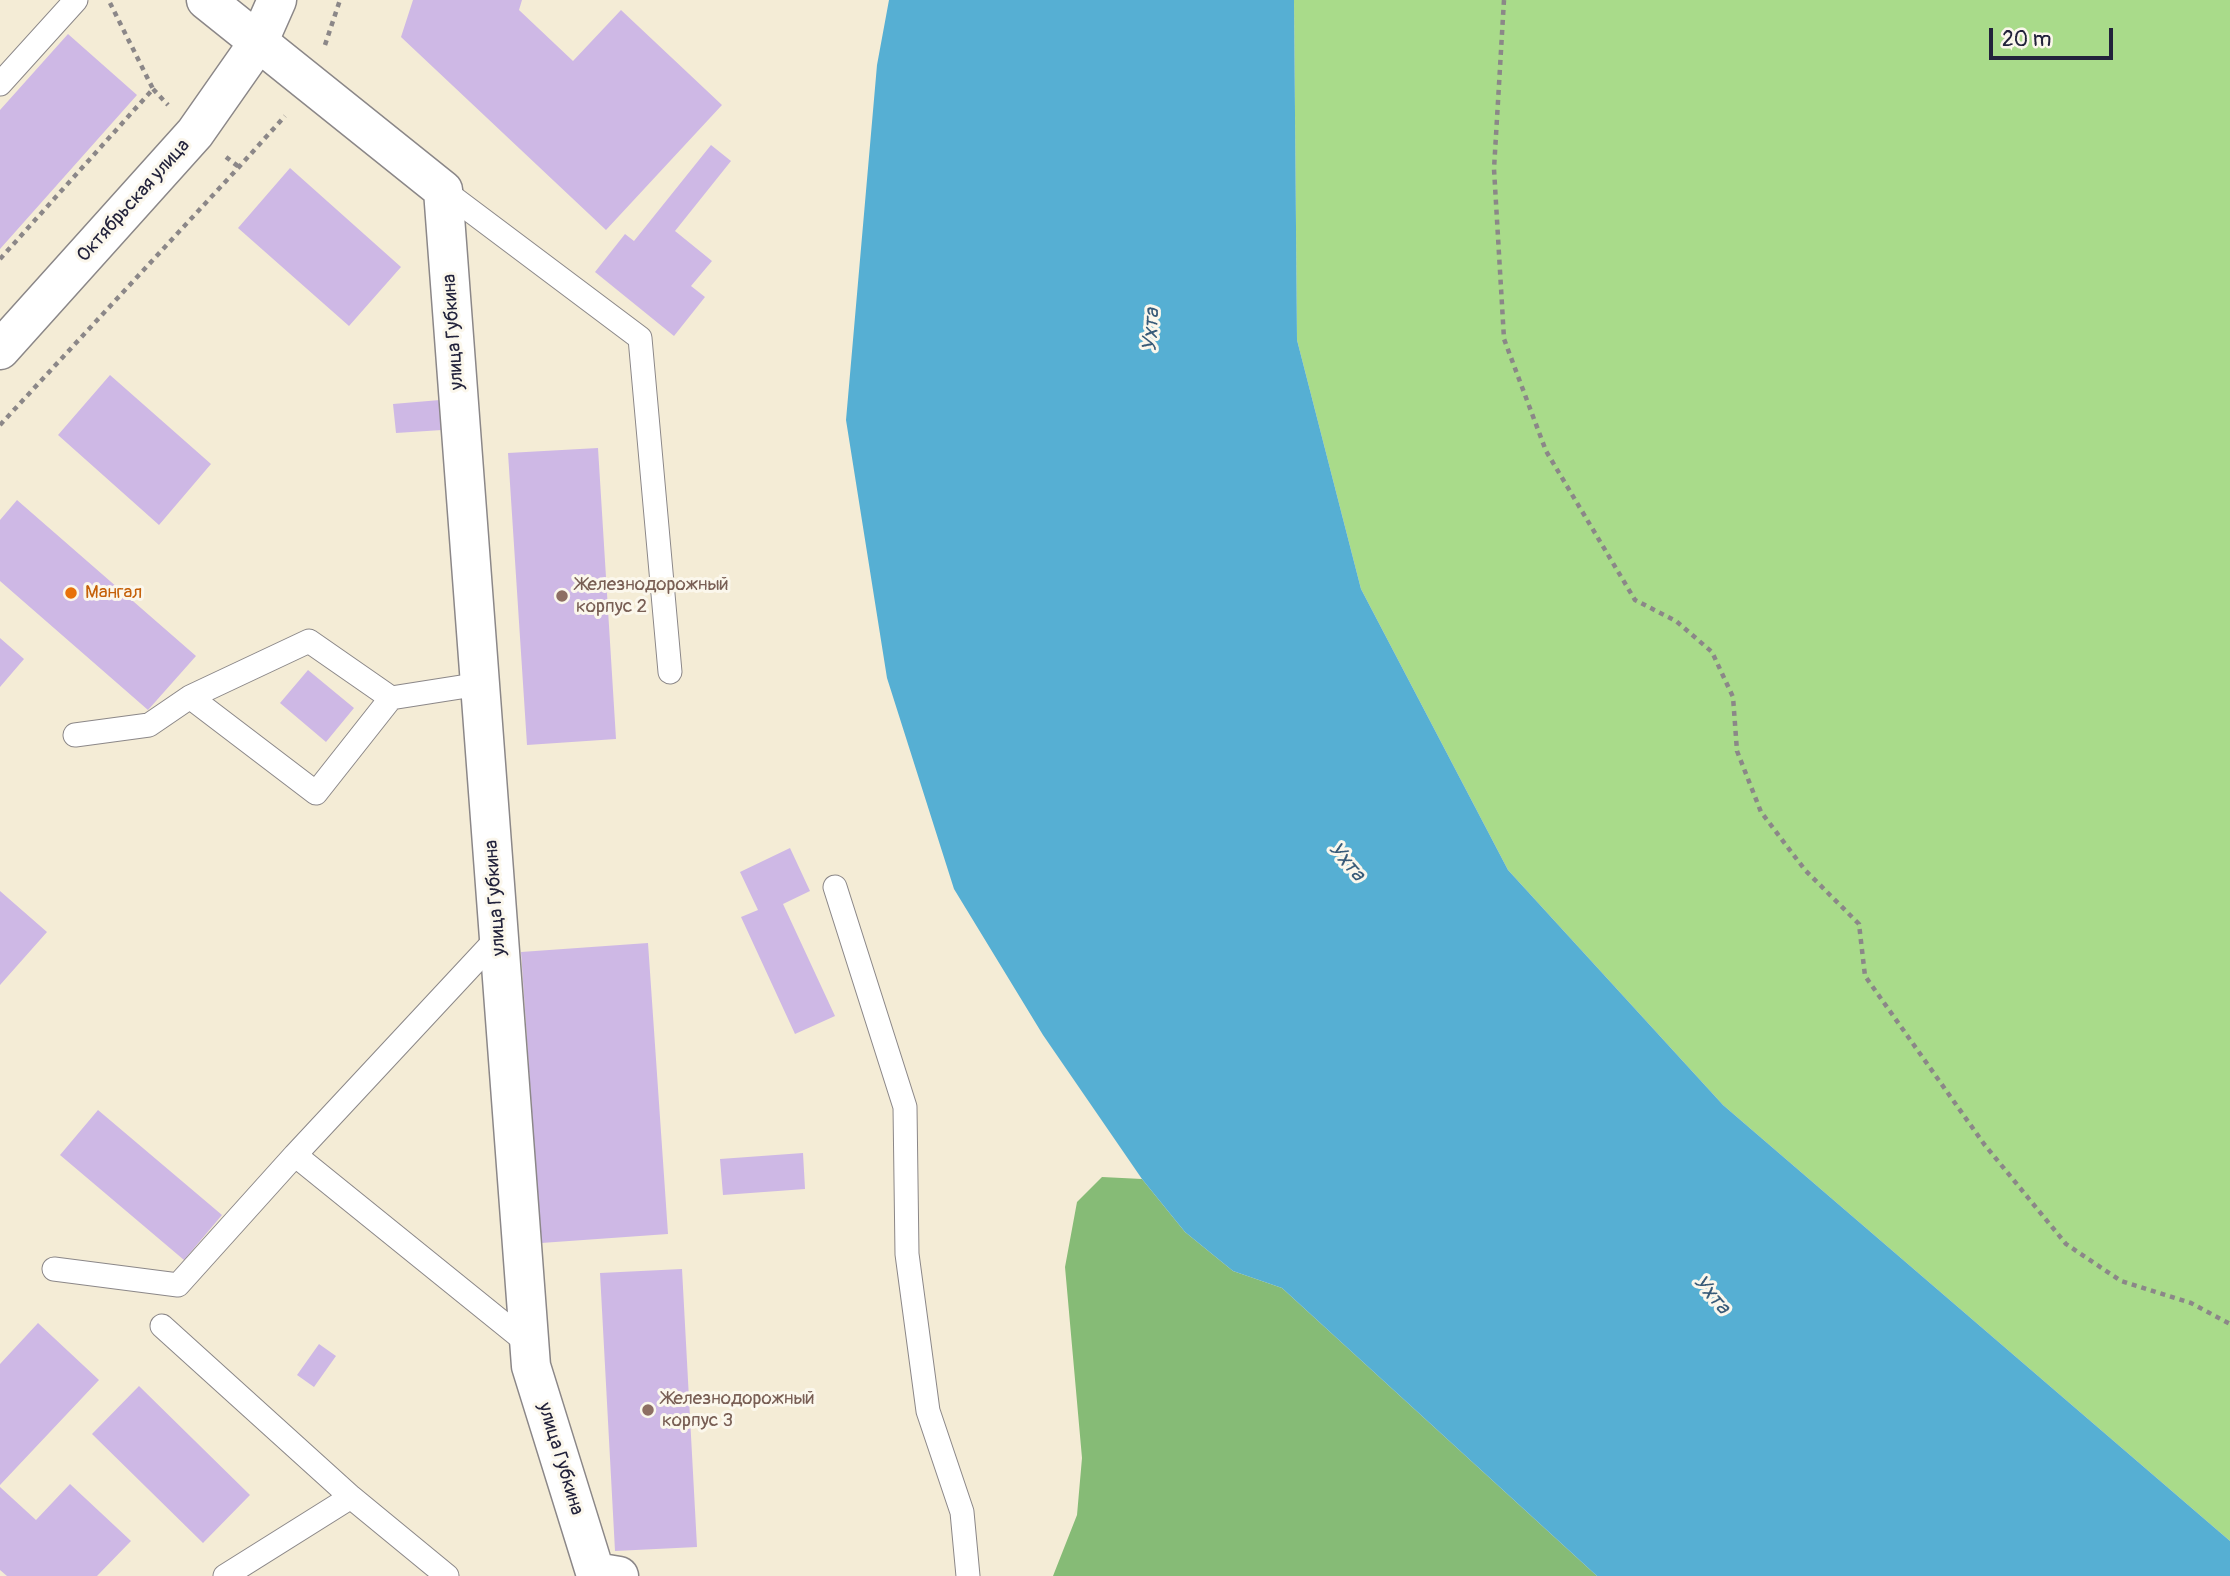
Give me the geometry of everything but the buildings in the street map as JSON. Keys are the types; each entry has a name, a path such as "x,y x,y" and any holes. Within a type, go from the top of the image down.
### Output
{"street":[{"path":"206,0 443,190"},
{"name":"Октябрьская улица","path":"0,350 195,134 258,43 277,0"},
{"name":"улица Губкина","path":"443,190 531,1366 597,1575"}],"lane":[{"path":"0,84 76,0"},
{"path":"443,190 640,338 670,672"},
{"path":"75,735 149,725 190,697 309,641 391,698"},
{"path":"190,697 316,793 391,698 480,684"},
{"path":"835,887 905,1107 907,1254 912,1293 928,1411 962,1512 968,1576"},
{"path":"54,1269 178,1285 499,936"},
{"path":"295,1155 530,1345"},
{"path":"162,1326 351,1497 447,1576"},
{"path":"225,1576 351,1497"}],"path":[{"path":"0,259 153,89 108,0"},
{"path":"0,425 311,86 340,0"},
{"path":"1504,0 1494,169 1504,340 1546,451 1635,600 1676,621 1712,652 1733,697 1737,751 1761,813 1805,870 1859,924 1865,976 1984,1144 2066,1244 2121,1281 2191,1303 2230,1324"}],"green space":[{"path":"1294,0 2230,0 2230,1541 1723,1105 1508,870 1361,589 1297,340"},
{"path":"1102,1177 1142,1179 1185,1232 1233,1271 1282,1288 1597,1576 1053,1576 1077,1515 1082,1458 1065,1267 1077,1202"}],"water":[{"name":"Ухта","path":"889,0 1294,0 1297,340 1361,589 1508,870 1723,1105 2230,1541 2230,1576 1597,1576 1282,1288 1233,1271 1185,1232 1142,1179 1043,1035 954,889 887,678 846,420 877,65"}],"place":[{"name":"Мангал","path":"71,593"},
{"name":"Железнодорожный корпус 2","path":"562,596"},
{"name":"Железнодорожный корпус 3","path":"648,1410"}]}
